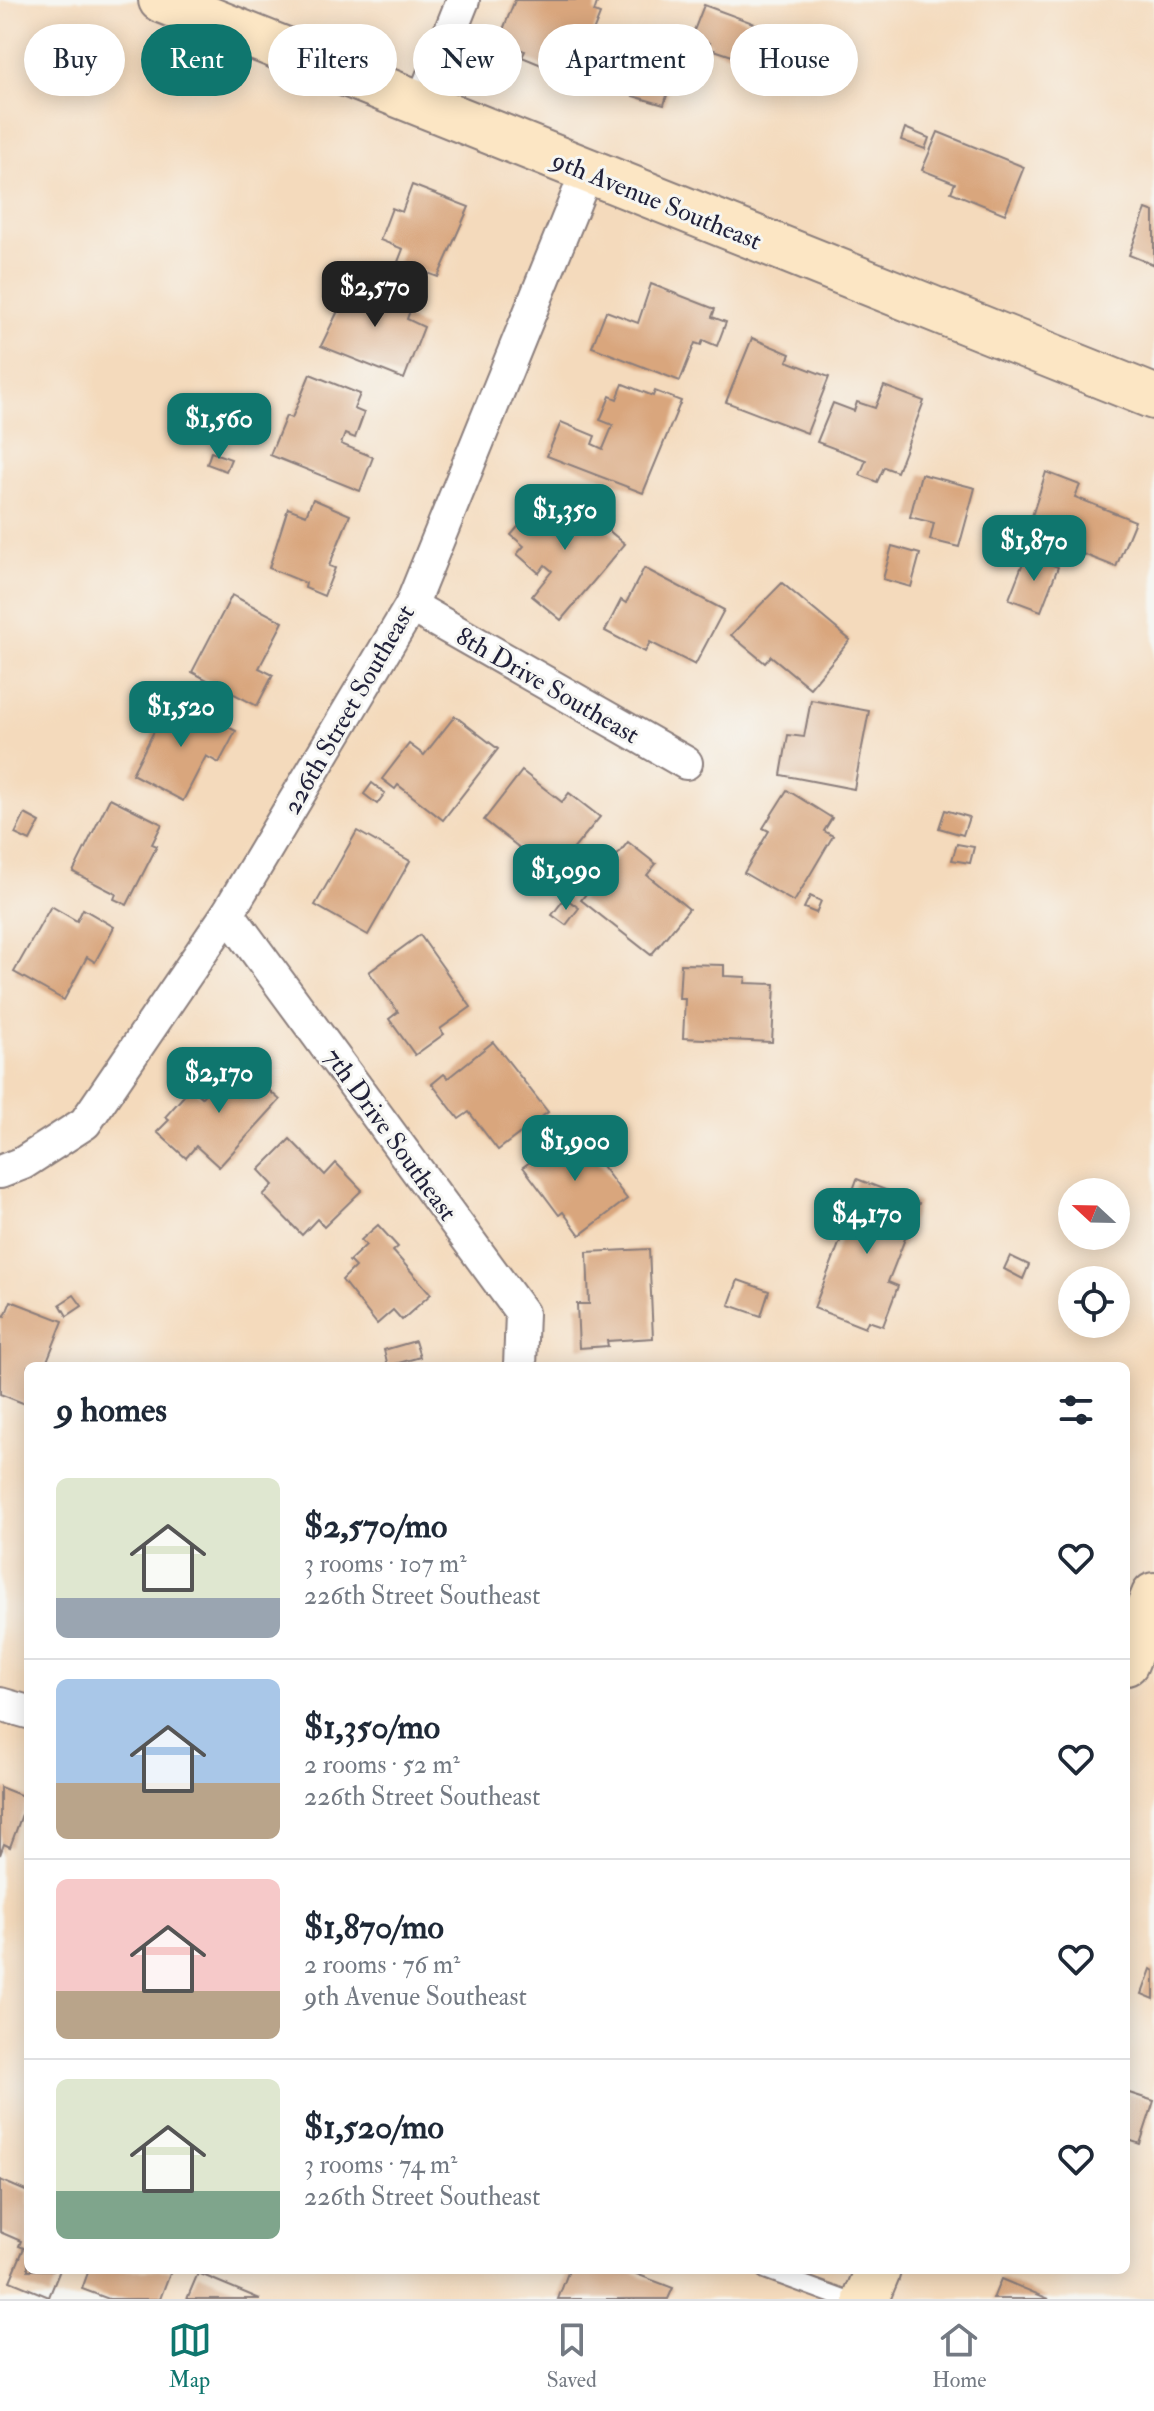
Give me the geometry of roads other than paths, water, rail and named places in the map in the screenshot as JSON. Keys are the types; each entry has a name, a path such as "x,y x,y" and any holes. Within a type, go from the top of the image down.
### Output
{"main road":[{"name":"9th Avenue Southeast","path":"161,0 1154,397"},
{"path":"1130,1653 1154,1595"},
{"path":"866,2299 876,2274"}],"street":[{"path":"421,105 463,0"},
{"name":"226th Street Southeast","path":"0,1172 23,1163 85,1123 228,913 411,606 587,172"},
{"name":"8th Drive Southeast","path":"411,606 686,763"},
{"name":"7th Drive Southeast","path":"228,913 522,1313 520,1362"},
{"path":"0,1704 24,1711"}],"lane":[{"path":"776,2274 844,2299"}]}
